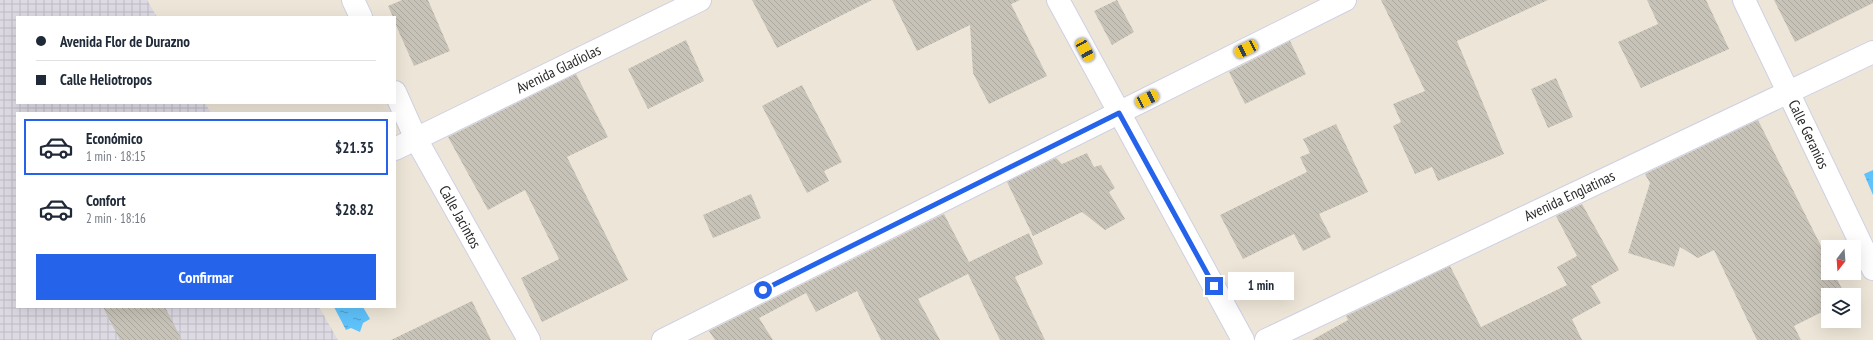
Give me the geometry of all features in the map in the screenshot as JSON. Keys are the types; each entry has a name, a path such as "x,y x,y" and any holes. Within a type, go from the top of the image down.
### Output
{"street":[{"path":"353,0 361,16"},
{"name":"Avenida Gladiolas","path":"396,149 700,0"},
{"path":"1058,0 1243,340"},
{"path":"664,340 1345,0"},
{"name":"Calle Geranios","path":"1744,0 1873,269"},
{"name":"Avenida Englatinas","path":"1266,340 1873,52"},
{"name":"Calle Jacintos","path":"396,94 416,139 529,340"}],"shaded area":[{"path":"0,0 147,0 156,16 16,16 16,104 206,104 210,112 16,112 16,308 320,308 338,340 0,340"}],"water":[{"path":"1873,170 1873,195 1864,174"},
{"path":"335,308 364,308 370,319 363,323 360,332 351,328 346,330"}],"building":[{"path":"402,0 428,0 450,51 414,66 396,25 396,16 393,16 388,6"},
{"path":"752,0 872,0 777,48"},
{"path":"892,0 1020,0 1011,4 1047,76 989,104 973,73 970,25 917,51"},
{"path":"1117,0 1134,32 1112,45 1094,11"},
{"path":"1381,0 1548,0 1457,41 1504,154 1438,181 1432,167 1415,174 1393,126 1401,122 1393,104 1425,91"},
{"path":"1647,0 1706,0 1729,49 1641,88 1618,42 1658,24"},
{"path":"1774,0 1873,0 1873,3 1795,42"},
{"path":"686,40 704,81 648,109 628,69"},
{"path":"1290,41 1306,74 1245,104 1229,72"},
{"path":"576,74 608,137 567,157 628,280 542,322 521,278 559,259 525,190 488,210 448,137"},
{"path":"1556,78 1573,117 1548,128 1531,89"},
{"path":"802,85 842,162 824,171 829,181 807,193 762,106"},
{"path":"1758,120 1821,246 1821,280 1838,280 1842,288 1821,288 1821,312 1794,326 1801,340 1757,340 1714,250 1698,258 1680,247 1674,267 1628,253 1650,183 1645,174"},
{"path":"1336,124 1368,192 1319,214 1331,237 1303,251 1294,234 1243,259 1220,215 1307,172 1300,157 1310,153 1303,139"},
{"path":"1087,153 1094,167 1101,165 1115,188 1109,192 1125,219 1105,230 1082,212 1033,236 1007,182 1056,158 1062,164"},
{"path":"751,194 761,218 713,238 703,215"},
{"path":"1582,204 1619,270 1591,286 1601,303 1572,319 1582,340 1312,340 1348,320 1346,316 1450,266 1481,327 1567,285 1557,267 1577,256 1556,216"},
{"path":"944,214 969,262 1029,233 1043,264 1015,277 1045,340 1000,340 968,274 918,299 940,340 881,340 857,291 816,312 806,293 759,318 773,340 715,340 709,331"},
{"path":"472,301 491,340 391,340"},
{"path":"104,308 166,308 182,340 120,340"}],"route":[{"path":"763,290 1119,113 1214,286"}]}
